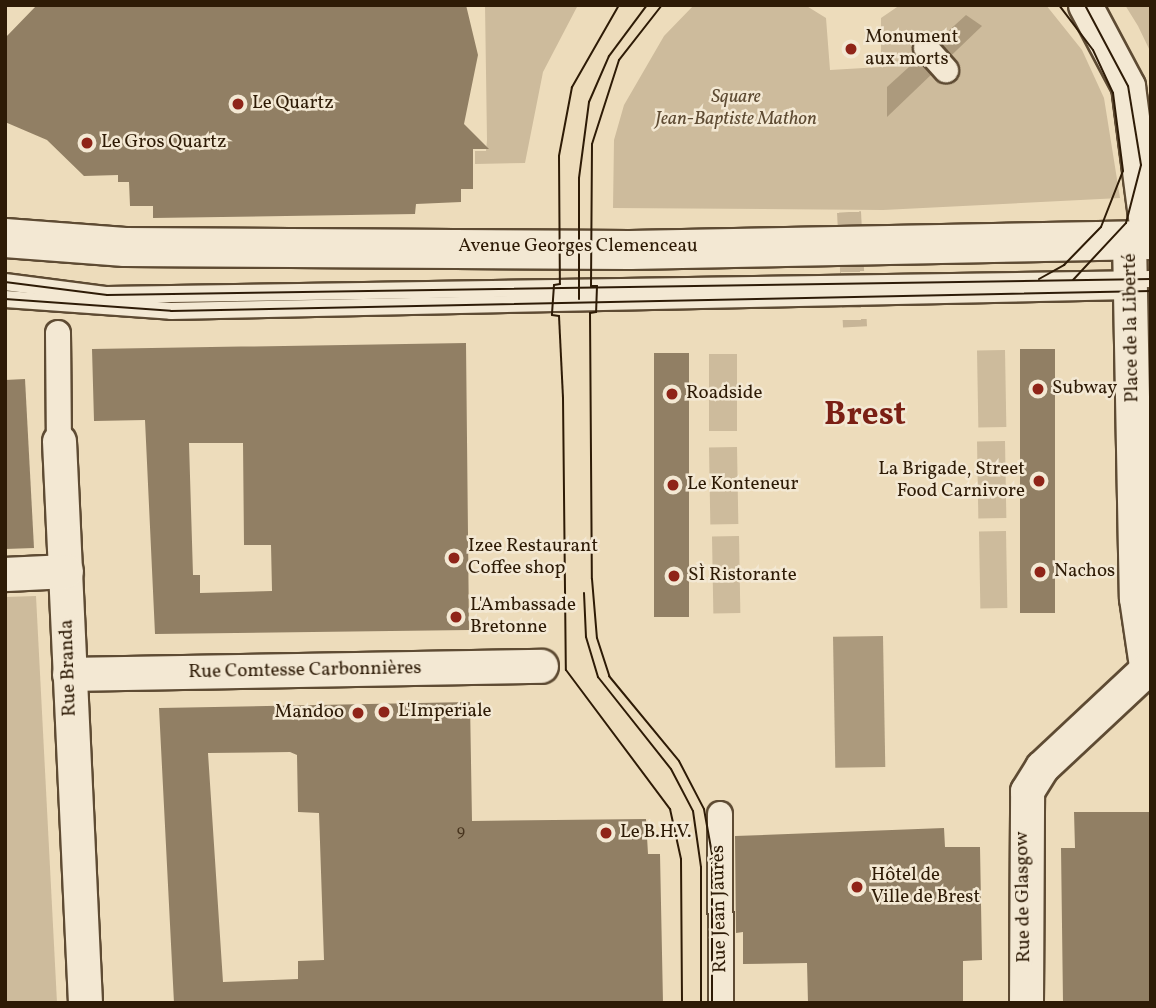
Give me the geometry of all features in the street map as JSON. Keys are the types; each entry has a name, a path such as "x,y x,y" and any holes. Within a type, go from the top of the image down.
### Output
{"main road":[{"name":"Avenue Georges Clemenceau","path":"5,237 125,247 630,250 1143,240"}],"street":[{"name":"Place de la Liberté","path":"1027,791 1042,767 1148,666 1136,598 1138,283 1143,240 1128,86 1085,5"},
{"path":"926,48 946,70"},
{"name":"Rue Branda","path":"58,333 59,441 85,1003"},
{"path":"5,574 66,571"},
{"name":"Rue Comtesse Carbonnières","path":"69,674 541,666"},
{"name":"Rue de Glasgow","path":"1026,1003 1027,791"},
{"name":"Rue Jean Jaurès","path":"720,814 721,1003"}],"lane":[{"path":"5,282 121,295 1138,283"},
{"path":"5,299 184,311 1138,283"}],"green space":[{"path":"485,5 578,5 543,72 525,163 475,164 475,151 486,151 487,140"},
{"name":"Square Jean-Baptiste Mathon","path":"694,5 805,5 826,18 830,70 881,67 881,18 900,5 1046,5 1082,50 1104,98 1120,198 883,210 613,208 614,140 624,105 664,36"},
{"path":"1125,5 1151,5 1151,53 1138,26"},
{"path":"977,350 1005,350 1006,427 978,427"},
{"path":"709,354 737,354 737,431 709,431"},
{"path":"977,441 1005,441 1006,518 978,518"},
{"path":"709,447 737,447 738,524 710,524"},
{"path":"979,531 1006,531 1007,608 980,608"},
{"path":"712,536 739,536 740,613 713,613"},
{"path":"36,596 57,1003 5,1003 5,597"}],"shaded area":[{"path":"966,15 982,26 887,117 887,87"},
{"path":"883,636 885,767 835,768 833,637"}],"building":[{"name":"Le Quartz","path":"37,5 466,5 478,55 464,124 489,149 473,149 473,189 461,189 461,202 416,204 415,214 153,218 153,206 130,206 129,182 118,182 118,175 84,176 47,140 5,122 5,38"},
{"path":"466,343 469,630 155,634 145,420 94,421 92,349","holes":["189,443 243,443 244,545 271,545 272,591 200,593 200,575 193,575"]},
{"path":"1020,349 1055,349 1055,613 1020,613"},
{"path":"654,353 689,353 689,617 654,617"},
{"path":"25,379 34,548 5,549 5,380"},
{"path":"470,702 472,821 646,819 648,854 660,854 663,1003 174,1003 159,708","holes":["290,752 297,755 298,812 319,813 324,960 298,961 298,979 223,982 208,753"]},
{"path":"1074,812 1151,812 1151,1003 1063,1003 1061,848 1075,848"},
{"name":"Hôtel de Ville de Brest","path":"944,828 945,847 980,847 982,960 963,961 963,1003 808,1003 807,963 743,964 743,932 736,933 735,836"}],"tunnel":[{"path":"849,212 855,327"}],"tram line":[{"path":"619,5 572,87 559,156 560,284 554,285 552,315 559,316 563,398 566,670 670,809 681,859 682,1003"},
{"path":"579,299 579,178 589,102 609,56 647,5"},
{"path":"662,5 619,60 592,144 591,286 597,286 596,312 590,313 592,579 597,638 609,676 679,761 704,809 712,854 712,1003"},
{"path":"1039,279 1064,265 1101,227 1123,171 1113,93 1093,50 1059,5"},
{"path":"1073,280 1126,223 1141,165 1128,86 1085,5"},
{"path":"5,282 107,295 1151,279"},
{"path":"5,299 171,311 1151,291"},
{"path":"584,593 586,637 598,677 671,769 693,811 701,867 701,1003"}],"place":[{"name":"Monument aux morts","path":"851,49"},
{"name":"Le Quartz","path":"238,104"},
{"name":"Le Gros Quartz","path":"87,143"},
{"name":"Subway","path":"1038,389"},
{"name":"Roadside","path":"672,394"},
{"name":"La Brigade, Street Food Carnivore","path":"1039,481"},
{"name":"Le Konteneur","path":"673,485"},
{"name":"Izee Restaurant Coffee shop","path":"454,558"},
{"name":"Nachos","path":"1040,572"},
{"name":"SÌ Ristorante","path":"674,576"},
{"name":"L'Ambassade Bretonne","path":"456,617"},
{"name":"L'Imperiale","path":"384,712"},
{"name":"Mandoo","path":"358,713"},
{"name":"Le B.H.V.","path":"606,833"},
{"name":"Hôtel de Ville de Brest","path":"857,887"}],"district":[{"name":"Brest","path":"865,417"}]}
